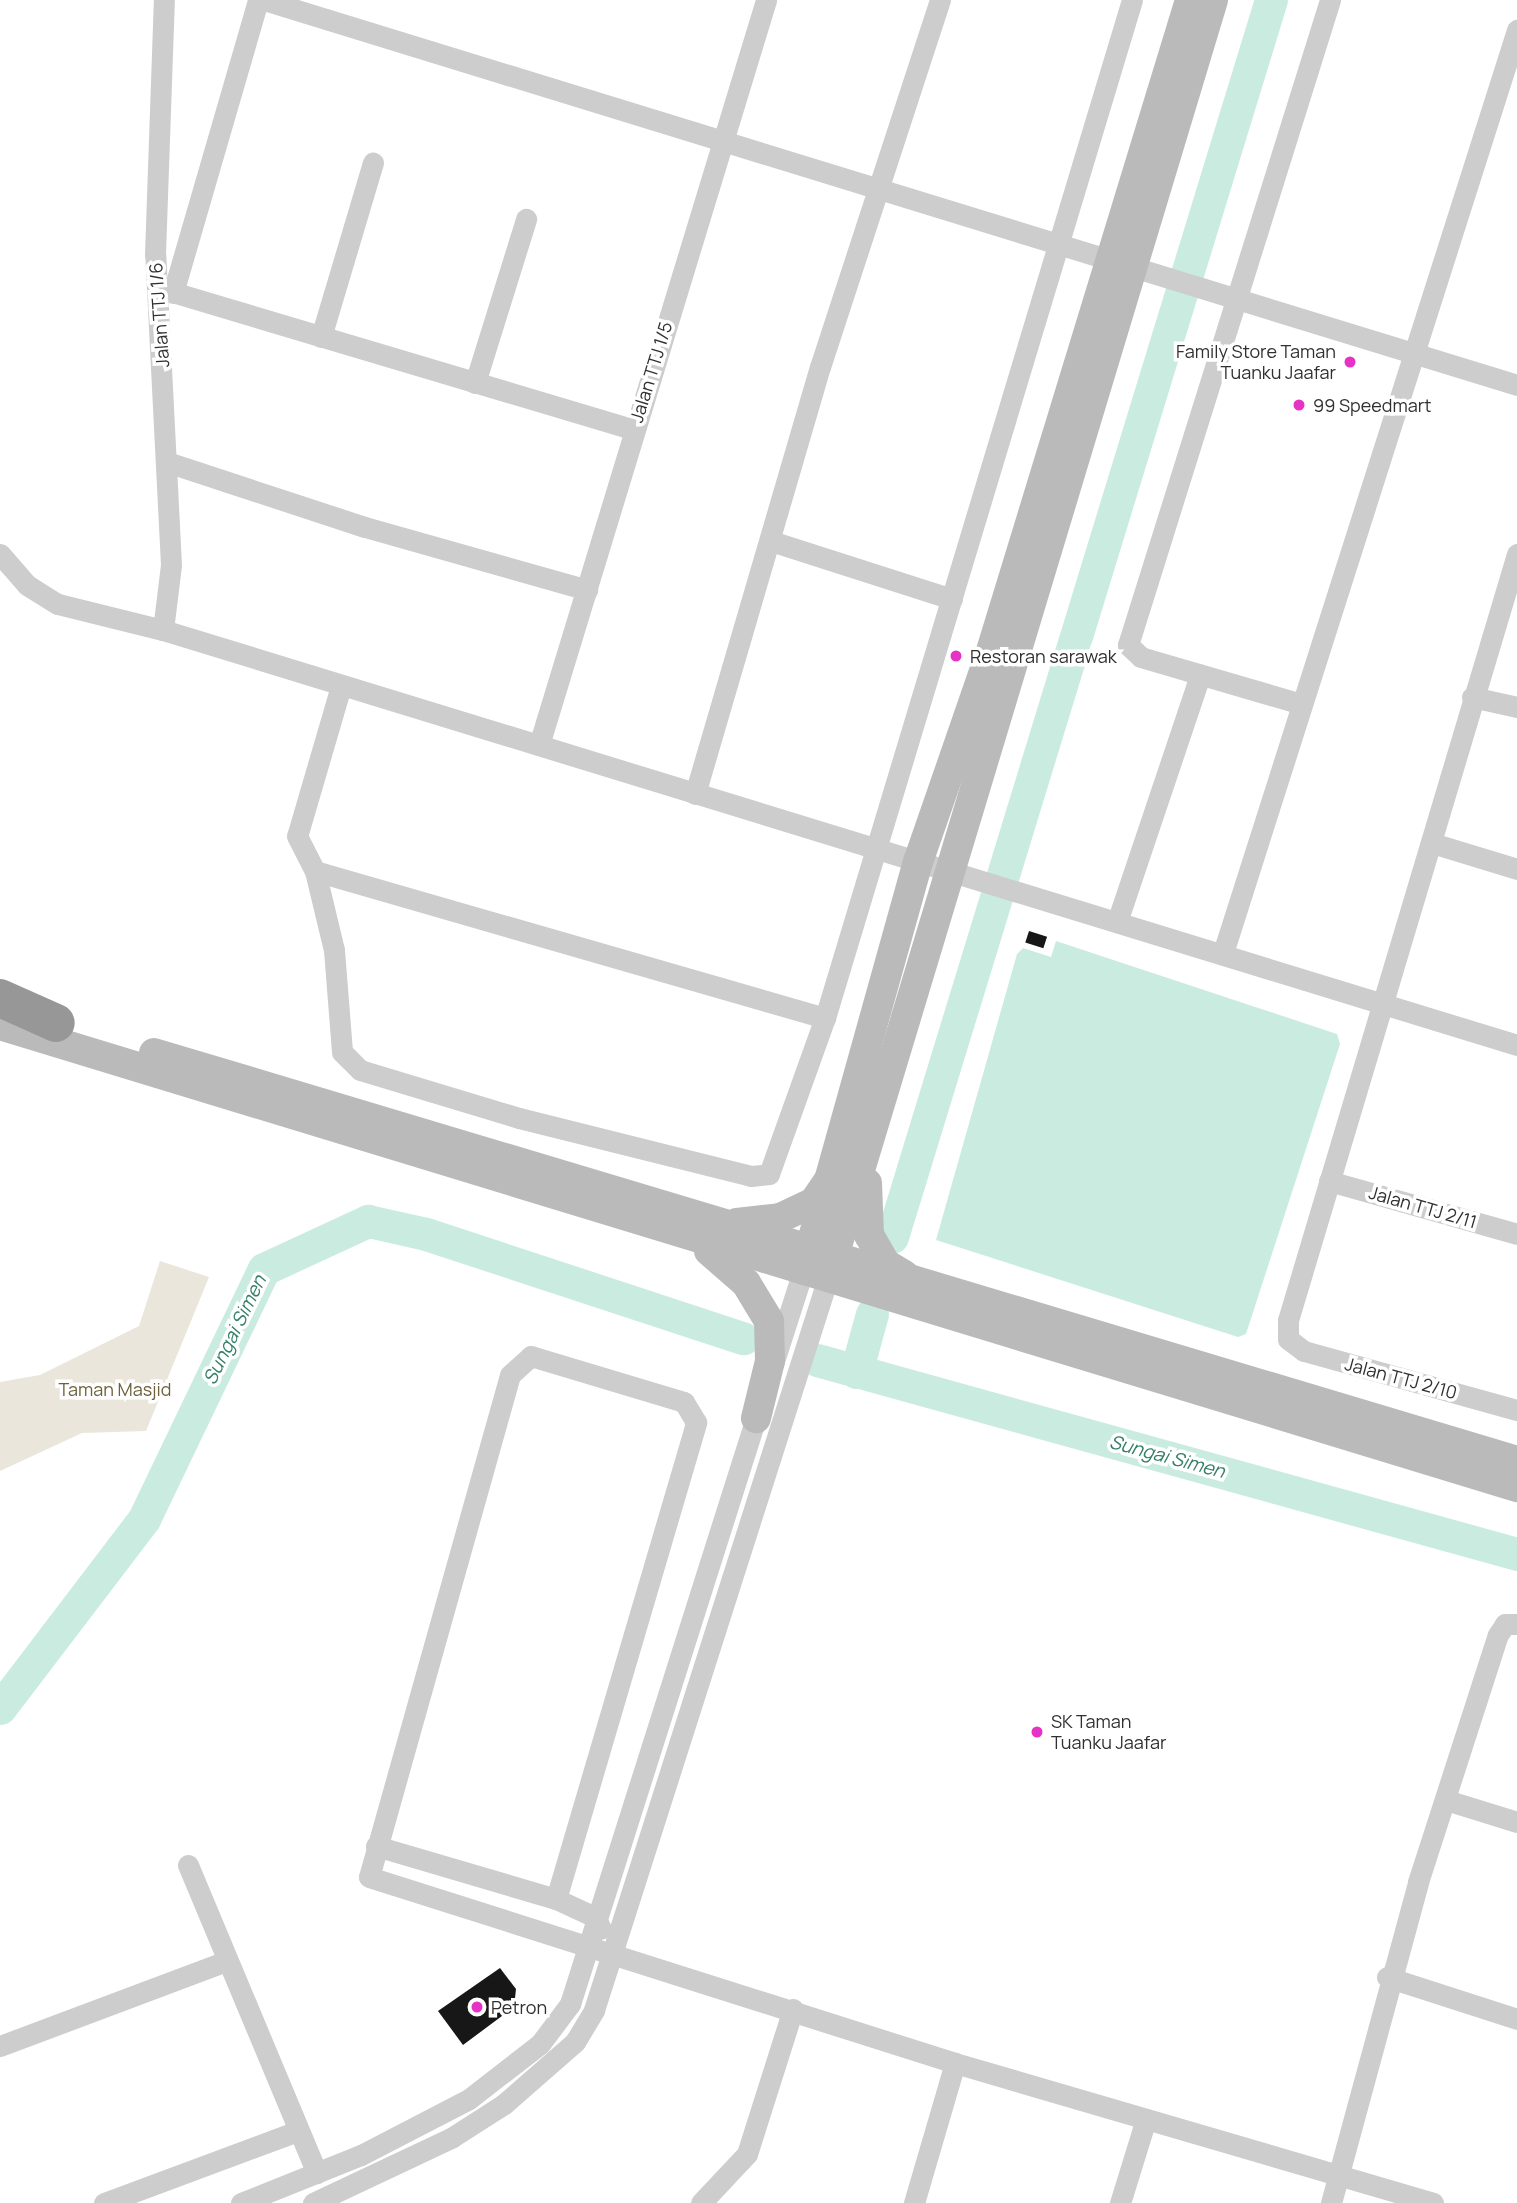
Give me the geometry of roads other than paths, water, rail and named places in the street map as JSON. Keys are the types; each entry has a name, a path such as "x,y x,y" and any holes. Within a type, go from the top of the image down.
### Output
{"highway":[{"path":"0,998 56,1023"}],"street":[{"name":"Jalan TTJ 1/6","path":"163,630 171,565 167,462 164,0"},
{"path":"258,0 166,290 634,430"},
{"path":"264,0 1226,298 1517,385"},
{"name":"Jalan TTJ 1/5","path":"539,745 766,0"},
{"path":"695,794 879,190 940,0"},
{"path":"341,686 297,836 315,871 334,950 342,1052 360,1070 519,1118 751,1176 769,1174 825,1018 1132,0"},
{"path":"756,1418 871,1144 1121,265 1190,0"},
{"path":"313,2203 353,2196 451,2138 548,2069 594,2010 818,1266 836,1171 918,862 1213,0"},
{"path":"1298,703 1141,657 1128,645 1129,627 1226,298 1330,0"},
{"path":"1223,953 1298,703 1517,30"},
{"path":"321,337 373,163"},
{"path":"475,383 526,219"},
{"path":"167,462 365,527 587,590"},
{"path":"771,541 953,599"},
{"path":"0,554 27,585 58,604 163,630 1517,1045"},
{"path":"1329,1181 1517,554"},
{"path":"1117,922 1200,675"},
{"path":"1472,698 1517,707"},
{"path":"1432,843 1517,869"},
{"path":"315,871 825,1018"},
{"path":"0,1006 354,1124"},
{"path":"0,1025 354,1124 818,1266 1517,1487"},
{"path":"871,1144 869,1235 886,1264 917,1283"},
{"path":"704,1232 780,1218 814,1202 836,1171"},
{"name":"Jalan TTJ 2/11","path":"1329,1181 1517,1234"},
{"name":"Jalan TTJ 2/10","path":"1329,1181 1288,1320 1288,1339 1304,1352 1517,1410"},
{"path":"241,2203 341,2163 469,2099 540,2044 569,2004 756,1418 770,1361 769,1321 746,1283 704,1232"},
{"path":"818,1266 917,1283 1517,1461"},
{"path":"556,1899 696,1422 684,1402 531,1356 510,1374 369,1877 586,1945 611,1950 955,2063 1433,2203"},
{"path":"1331,2203 1387,1977 1498,1635 1505,1625 1517,1624"},
{"path":"1446,1800 1517,1822"},
{"path":"376,1846 556,1899 595,1917 611,1950"},
{"path":"188,1866 317,2173"},
{"path":"0,2046 226,1961"},
{"path":"1387,1977 1517,2020"},
{"path":"701,2203 747,2154 793,2009"},
{"path":"914,2203 955,2063"},
{"path":"1120,2203 1146,2119"},
{"path":"104,2203 298,2131"},
{"path":"341,2163 353,2196"}],"waterway":[{"path":"892,1237 1271,0"},
{"name":"Sungai Simen","path":"0,1708 144,1519 264,1269 368,1221 426,1234 743,1338"},
{"path":"856,1372 872,1314"},
{"name":"Sungai Simen","path":"817,1360 1517,1554"}],"place":[{"name":"Family Store Taman Tuanku Jaafar","path":"1350,362"},
{"name":"99 Speedmart","path":"1299,405"},
{"name":"Restoran sarawak","path":"956,656"},
{"name":"SK Taman Tuanku Jaafar","path":"1037,1732"},
{"name":"Petron","path":"477,2007"}],"park label":[{"name":"Taman Masjid","path":"115,1389"}]}
